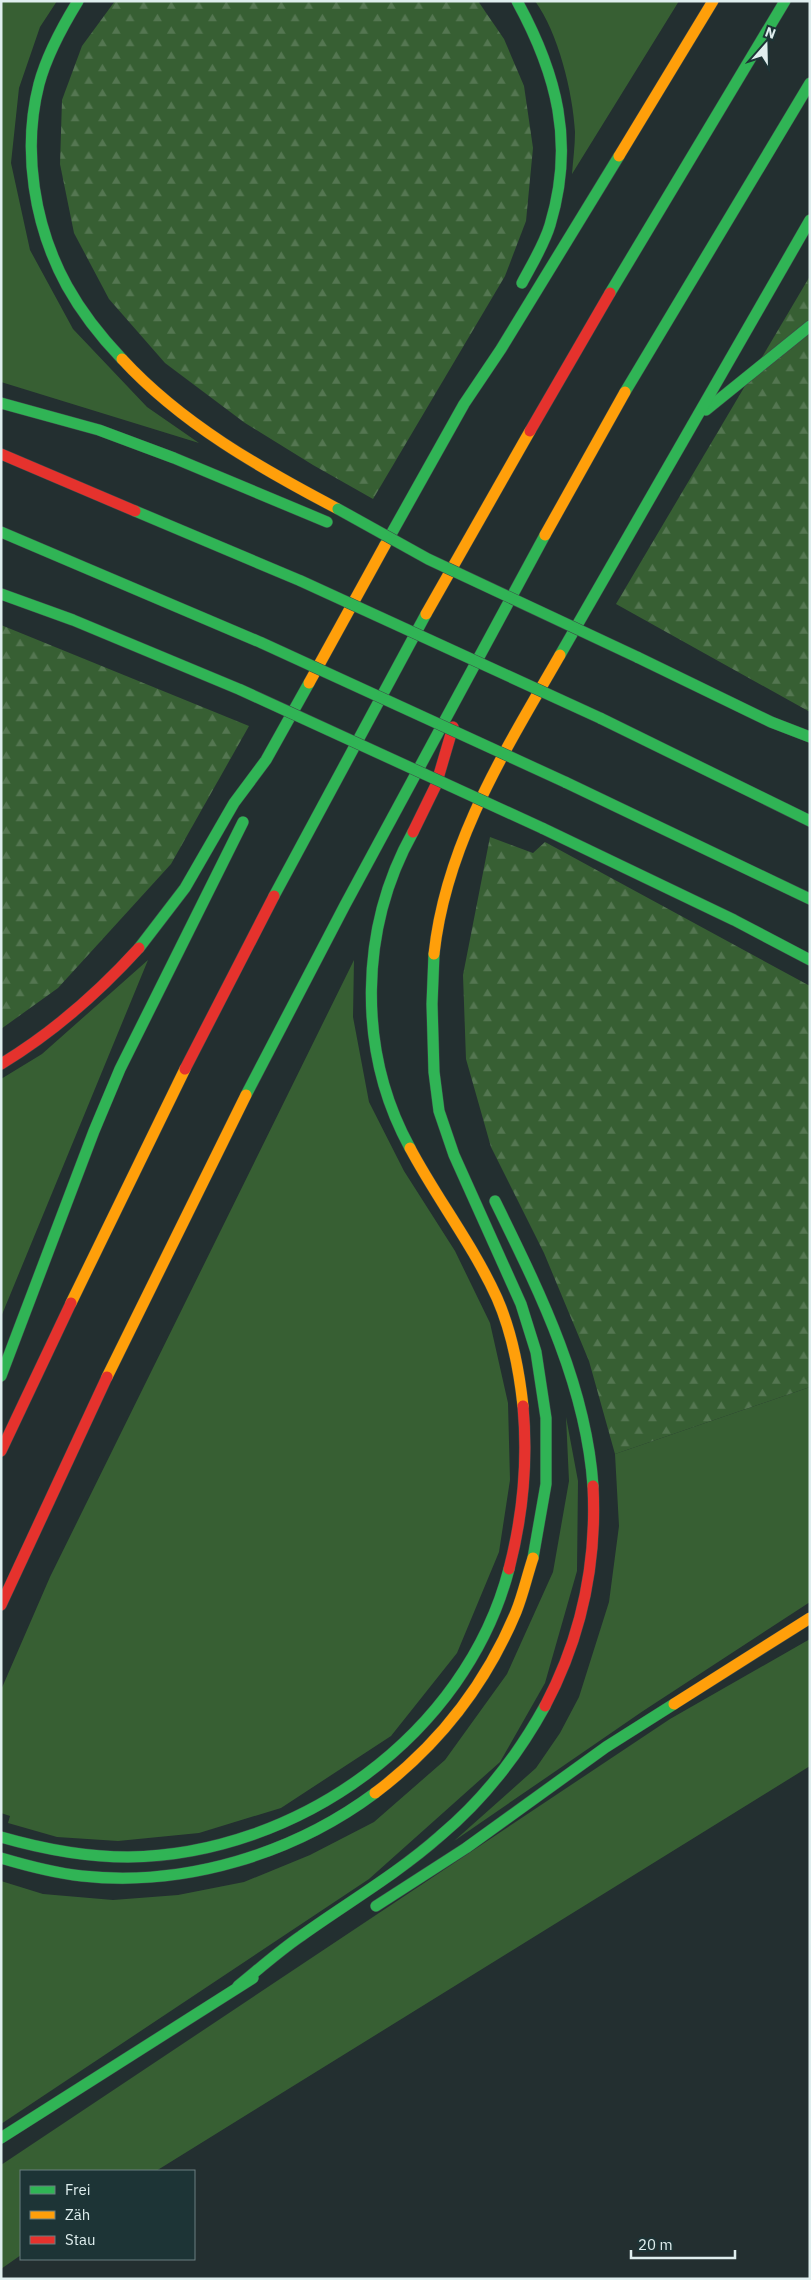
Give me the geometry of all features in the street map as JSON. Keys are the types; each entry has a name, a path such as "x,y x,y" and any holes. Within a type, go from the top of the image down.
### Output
{"highway":[{"path":"78,1 62,26 43,66 34,109 30,153 34,197 47,242 64,282 89,324 129,368 177,412 230,449 277,477 428,559 772,722 810,737"},
{"path":"517,1 534,30 548,64 558,99 561,155 558,190 549,226 536,258 518,289"},
{"path":"1,1064 22,1053 86,1002 129,957 176,901 242,791 266,760 464,404 506,341 713,1"},
{"path":"1,1451 89,1264 197,1045 346,759 587,329 785,1"},
{"path":"1,1605 71,1452 217,1151 340,911 591,452 810,82"},
{"path":"1,1858 45,1870 90,1876 136,1878 185,1873 237,1862 286,1845 326,1826 366,1802 398,1777 456,1719 495,1661 522,1599 533,1562 542,1522 547,1436 543,1391 536,1351 525,1315 459,1169 445,1131 436,1093 430,1001 434,952 442,901 459,846 473,814 509,746 693,420 810,220"},
{"path":"693,420 810,326"},
{"path":"464,404 488,345"},
{"path":"1,402 99,430 174,458 333,524"},
{"path":"1,454 302,581 600,718 810,821"},
{"path":"1,532 262,643 565,782 810,900"},
{"path":"356,532 428,559"},
{"path":"1,594 73,620 241,690 542,828 734,920 810,960"},
{"path":"5,1839 49,1850 92,1855 132,1856 182,1852 232,1841 275,1827 318,1807 354,1784 414,1735 460,1678 491,1622 512,1558 520,1519 525,1477 526,1437 522,1394 515,1353 505,1319 492,1287 405,1139 388,1099 376,1060 371,1017 372,969 379,925 389,890 402,854 433,794 468,678"},
{"path":"772,722 810,746"},
{"path":"258,789 266,760"},
{"path":"1,1376 94,1131 120,1069 246,816"},
{"path":"434,1043 446,1077"},
{"path":"238,1986 307,1931 376,1886 442,1836 472,1806 496,1780 539,1719 559,1680 576,1634 594,1547 594,1502 589,1454 578,1404 561,1347 537,1289 491,1192"},
{"path":"367,1912 466,1848 606,1747 810,1618"},
{"path":"1,2138 238,1986 291,1958"}],"green space":[{"path":"1,1 57,1 40,27 19,88 11,163 30,250 73,329 147,407 199,443 1,382"},
{"path":"115,1 478,1 504,39 524,86 533,148 526,221 505,276 373,499 245,423 165,363 109,299 74,233 60,164 62,100 82,46"},
{"path":"535,1 679,1 572,174 575,132 568,82 551,29"},
{"path":"810,276 810,712 616,604"},
{"path":"1,625 249,726 171,864 58,988 1,1029"},
{"path":"490,837 533,853 545,842 810,986 810,1387 615,1454 589,1361 544,1253 491,1147 466,1059 463,975"},
{"path":"148,960 1,1317 1,1079 42,1054"},
{"path":"354,960 353,1017 369,1102 404,1171 455,1251 490,1323 508,1403 510,1480 499,1552 457,1653 391,1736 281,1808 199,1833 118,1841 57,1837 8,1823 10,1816 1,1813 1,1690 50,1577"},
{"path":"810,1387 810,1602 643,1711 454,1841 536,1768 560,1733 579,1697 609,1602 619,1526 615,1454"},
{"path":"566,1417 578,1481 577,1571 545,1683 500,1762 369,1879 1,2124 1,1881 43,1894 113,1900 178,1895 244,1882 310,1855 374,1822 445,1760 507,1674 553,1572 569,1481"},
{"path":"810,1639 810,1766 158,2170 20,2170 20,2256 1,2269 1,2165 670,1719"}],"traffic: fast":[{"path":"78,1 46,62 39,84 34,109 32,135 34,187 46,238 67,286 92,324 122,359"},
{"path":"517,1 543,55 552,82 561,137 561,166 550,225 522,283"},
{"path":"610,293 785,1"},
{"path":"625,392 810,83"},
{"path":"385,545 464,404 501,349 619,156"},
{"path":"560,655 810,220"},
{"path":"706,410 810,326"},
{"path":"1,403 99,430 174,458 327,522"},
{"path":"338,509 428,559 637,657"},
{"path":"135,511 301,581"},
{"path":"1,532 262,643"},
{"path":"246,1095 345,905 545,535"},
{"path":"301,581 600,718"},
{"path":"1,594 73,620 241,690"},
{"path":"274,896 426,614"},
{"path":"262,643 565,782"},
{"path":"637,657 771,722 810,737"},
{"path":"139,948 185,888 234,803 266,760 309,683"},
{"path":"241,690 542,828"},
{"path":"600,718 810,821"},
{"path":"565,782 810,899"},
{"path":"1,1376 94,1131 120,1069 243,822"},
{"path":"542,828 734,920 810,960"},
{"path":"410,1148 393,1111 381,1071 373,1031 371,990 374,949 382,909 395,869 413,832"},
{"path":"434,954 432,1004 434,1072 439,1111 454,1155 521,1304 536,1352 546,1418 546,1484 533,1558"},
{"path":"495,1201 528,1269 571,1375 589,1448 593,1486"},
{"path":"1,1837 64,1852 128,1857 191,1851 253,1834 311,1809 366,1775 414,1733 455,1684 487,1629 509,1569"},
{"path":"376,1906 466,1848 606,1747 674,1704"},
{"path":"238,1986 293,1942 407,1863 456,1822 498,1776 523,1742 545,1706"},
{"path":"1,1858 41,1869 82,1876 121,1878 160,1876 198,1871 236,1862 273,1849 343,1815 375,1793"},
{"path":"1,2138 253,1978"}],"traffic: slow":[{"path":"619,156 713,1"},
{"path":"122,359 170,404 223,443 251,461 338,509"},
{"path":"545,535 625,392"},
{"path":"426,614 530,431"},
{"path":"309,683 385,545"},
{"path":"434,954 441,913 451,874 465,835 481,798 519,726 560,655"},
{"path":"71,1303 185,1069"},
{"path":"107,1377 246,1095"},
{"path":"410,1148 477,1259 497,1298 507,1324 514,1351 523,1406"},
{"path":"375,1793 420,1755 440,1734 475,1689 504,1639 516,1612 533,1558"},
{"path":"674,1704 810,1618"}],"traffic: jam":[{"path":"530,431 610,293"},
{"path":"1,454 135,511"},
{"path":"413,832 436,785 453,727"},
{"path":"185,1069 274,896"},
{"path":"1,1064 39,1039 74,1011 108,981 139,948"},
{"path":"1,1451 71,1303"},
{"path":"1,1605 107,1377"},
{"path":"509,1569 518,1528 523,1488 525,1447 523,1406"},
{"path":"545,1706 568,1654 584,1599 592,1543 594,1515 593,1486"}]}
